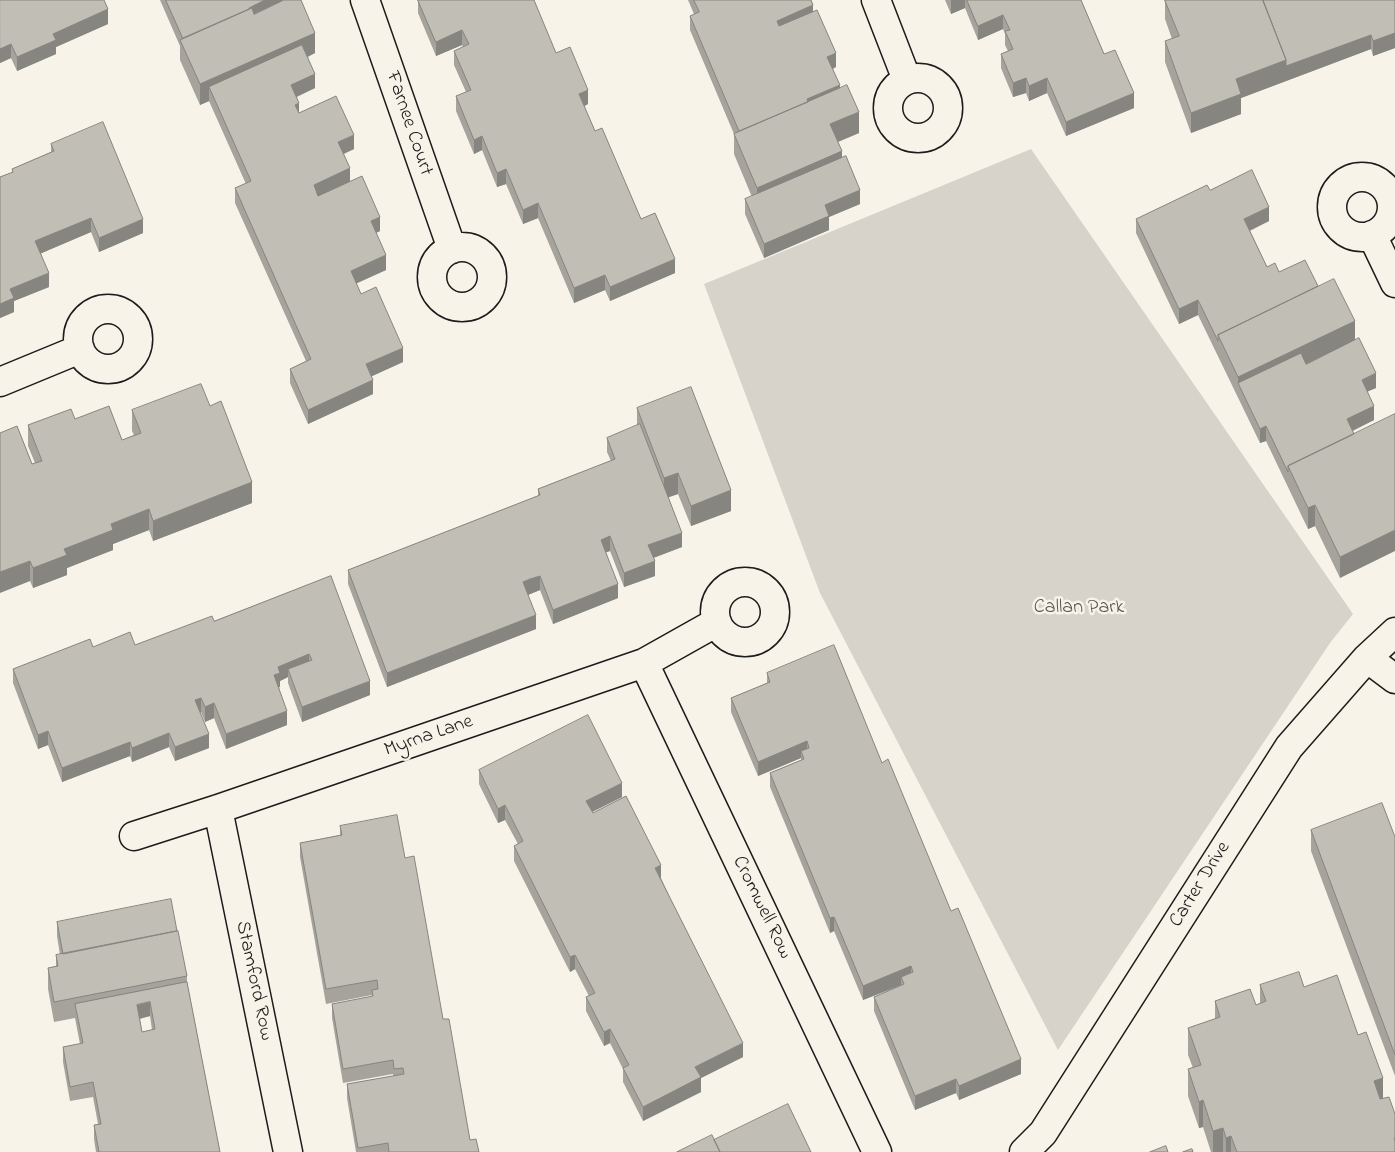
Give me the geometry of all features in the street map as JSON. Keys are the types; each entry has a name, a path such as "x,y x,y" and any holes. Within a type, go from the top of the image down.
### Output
{"street":[{"name":"Farnee Court","path":"365,0 452,249"},
{"path":"876,0 907,80"},
{"path":"1372,235 1395,283"},
{"path":"0,382 80,349"},
{"name":"Myrna Lane","path":"134,836 644,663 717,622"},
{"name":"Carter Drive","path":"1024,1152 1043,1134 1289,747 1367,658 1395,632"},
{"path":"1367,658 1395,679"},
{"name":"Cromwell Row","path":"644,663 877,1152"},
{"name":"Stamford Row","path":"218,809 288,1152"}],"green space":[{"name":"Callan Park","path":"1031,149 1353,614 1330,643 1058,1050 820,593 704,284"}],"building":[{"path":"0,0 104,0 108,9 53,34 56,40 17,57 11,44 0,49"},
{"path":"166,0 265,0 183,38"},
{"path":"284,0 301,0 315,33 200,84 180,40 252,8 254,14"},
{"path":"418,0 534,0 556,53 570,47 588,90 579,94 595,131 602,128 641,219 655,213 675,259 610,287 605,275 574,288 538,203 523,210 506,169 497,173 482,136 474,140 456,96 471,90 454,51 469,44 462,30 436,42"},
{"path":"694,0 811,0 813,5 777,21 779,26 817,10 836,53 827,57 840,85 807,99 808,102 739,131 690,16 699,12"},
{"path":"967,0 1081,0 1104,54 1115,50 1134,93 1066,122 1047,78 1029,86 1026,78 1013,83 1001,54 1013,49 1005,31 1010,30 1003,15 978,26"},
{"path":"1165,0 1263,0 1286,60 1236,79 1241,94 1191,113 1165,41 1179,36"},
{"path":"1263,0 1395,0 1395,33 1373,41 1371,35 1286,66 1286,60"},
{"path":"302,45 315,74 291,85 299,103 295,105 299,113 336,96 354,135 338,142 350,168 314,185 318,196 362,176 380,217 371,221 386,255 351,271 361,294 376,287 403,348 366,364 373,380 308,410 290,369 311,359 235,188 251,181 209,87"},
{"path":"847,85 859,112 830,124 842,151 757,188 734,134"},
{"path":"103,122 143,219 99,238 91,218 35,241 49,273 10,289 14,298 0,304 0,177 13,172 12,169 54,151 51,144"},
{"path":"846,156 860,190 825,205 829,216 764,244 745,199"},
{"path":"1252,170 1269,207 1244,219 1267,267 1275,263 1279,272 1305,260 1318,286 1218,335 1218,341 1198,300 1179,309 1136,219 1207,185 1210,190"},
{"path":"1334,279 1355,321 1238,377 1218,335"},
{"path":"1359,338 1376,373 1362,380 1374,406 1347,419 1354,434 1288,466 1288,472 1266,426 1260,429 1238,383 1301,353 1306,364"},
{"path":"201,384 210,406 221,401 252,482 153,521 149,509 111,524 113,530 64,549 67,555 33,568 30,561 0,572 0,433 17,426 32,464 42,461 28,425 71,409 75,419 109,406 122,440 141,433 132,410"},
{"path":"691,387 731,490 691,506 678,473 664,478 637,408"},
{"path":"1395,414 1395,530 1340,557 1315,505 1308,508 1288,466"},
{"path":"640,424 682,533 648,545 655,561 624,573 610,536 601,540 618,584 553,610 540,576 530,579 523,582 536,615 387,673 348,570 540,495 538,489 615,459 607,438"},
{"path":"331,576 370,681 302,707 288,669 312,660 309,654 278,667 280,673 274,675 287,711 226,734 214,703 205,707 201,698 195,700 209,734 175,747 169,733 132,748 130,742 62,768 48,731 38,735 13,669 90,639 93,647 130,632 135,645 212,616 214,621"},
{"path":"834,645 882,763 888,759 951,911 958,908 1021,1059 959,1086 956,1079 915,1096 874,997 904,984 901,977 913,972 911,966 863,986 834,917 830,918 770,773 804,759 801,751 809,748 807,741 758,762 731,698 770,682 767,673"},
{"path":"588,715 622,783 586,801 593,813 626,796 661,865 655,868 743,1043 695,1067 701,1077 643,1107 623,1068 629,1065 610,1029 604,1032 586,997 595,993 575,955 570,957 514,846 523,841 505,805 498,809 479,770"},
{"path":"1382,803 1395,837 1395,1055 1311,830"},
{"path":"397,815 405,858 414,856 443,1019 449,1019 470,1140 476,1139 479,1152 389,1152 388,1143 358,1148 347,1084 404,1074 403,1068 394,1069 393,1060 343,1069 332,1004 373,996 372,990 378,989 377,980 326,989 300,843 342,835 340,826"},
{"path":"171,899 177,931 63,954 57,922"},
{"path":"178,931 187,976 54,1002 48,968 58,966 56,955"},
{"path":"1299,972 1304,987 1337,975 1358,1035 1366,1032 1383,1078 1374,1081 1380,1099 1389,1097 1395,1114 1395,1152 1237,1152 1231,1136 1226,1138 1223,1128 1213,1131 1203,1100 1199,1102 1188,1069 1201,1065 1188,1028 1220,1017 1215,1001 1250,989 1256,1005 1266,1001 1260,985"},
{"path":"187,982 220,1152 99,1152 94,1125 101,1124 93,1082 70,1087 63,1047 83,1043 75,1004","holes":["150,1002 155,1029 142,1032 137,1005"]},
{"path":"788,1104 811,1152 720,1152 714,1140"},
{"path":"712,1135 720,1152 677,1152"},
{"path":"1166,1146 1168,1152 1150,1152"}]}
